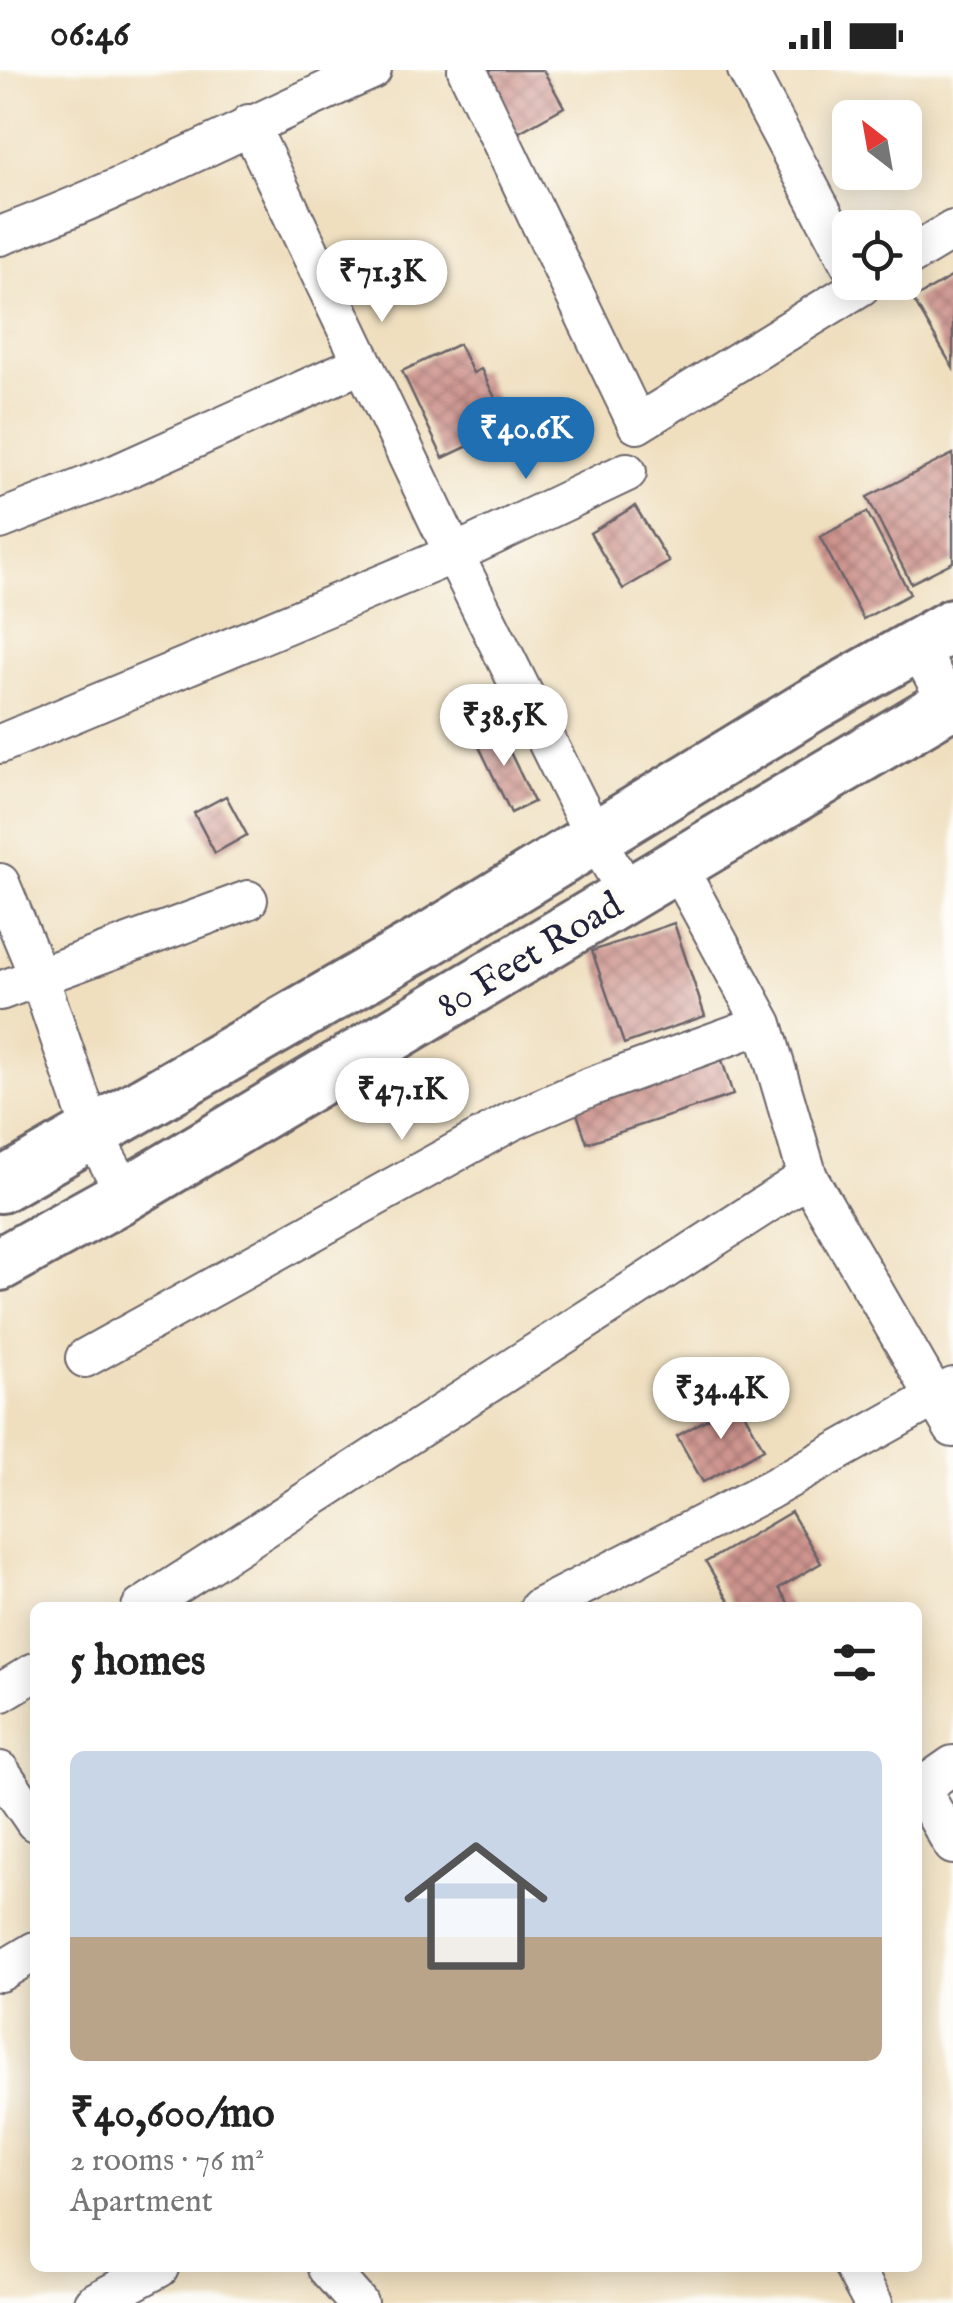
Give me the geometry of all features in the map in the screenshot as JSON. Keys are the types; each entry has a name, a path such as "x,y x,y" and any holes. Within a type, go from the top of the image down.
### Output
{"street":[{"path":"0,236 71,210 372,70"},
{"path":"467,70 637,424 832,297"},
{"path":"747,70 832,229"},
{"path":"249,124 454,554 595,838 630,894"},
{"path":"922,249 953,230"},
{"path":"0,520 114,475 363,363"},
{"path":"0,744 454,554 626,472"},
{"path":"934,635 952,706"},
{"name":"80 Feet Road","path":"0,1186 426,942 934,635"},
{"name":"80 Feet Road","path":"0,1264 126,1194 952,706"},
{"path":"551,1602 768,1490 948,1404 808,1177 763,1024 677,866"},
{"path":"0,884 39,977 92,1132 126,1194"},
{"path":"0,991 248,900"},
{"path":"86,1358 512,1121 590,1087 763,1024"},
{"path":"150,1602 808,1177"},
{"path":"0,1694 30,1675"},
{"path":"922,1787 953,1765"},
{"path":"0,1771 30,1815"},
{"path":"922,1794 953,1845"},
{"path":"0,1972 30,1954"},
{"path":"93,2303 151,2272"},
{"path":"331,2272 358,2303"},
{"path":"856,2272 873,2303"}],"building":[{"path":"475,70 543,70 564,107 512,136"},
{"path":"953,276 953,368 914,300 922,300 922,294"},
{"path":"459,344 473,373 481,369 509,427 443,458 402,371"},
{"path":"953,454 953,562 911,583 867,497"},
{"path":"635,506 669,562 623,589 590,533"},
{"path":"867,512 910,594 863,619 820,537"},
{"path":"497,725 534,802 511,813 474,736"},
{"path":"226,796 247,835 215,853 194,813"},
{"path":"674,923 705,1016 624,1044 592,951"},
{"path":"722,1060 733,1095 587,1143 575,1108"},
{"path":"738,1402 764,1449 703,1482 677,1436"},
{"path":"791,1512 821,1563 779,1588 787,1602 729,1602 706,1562"}]}
